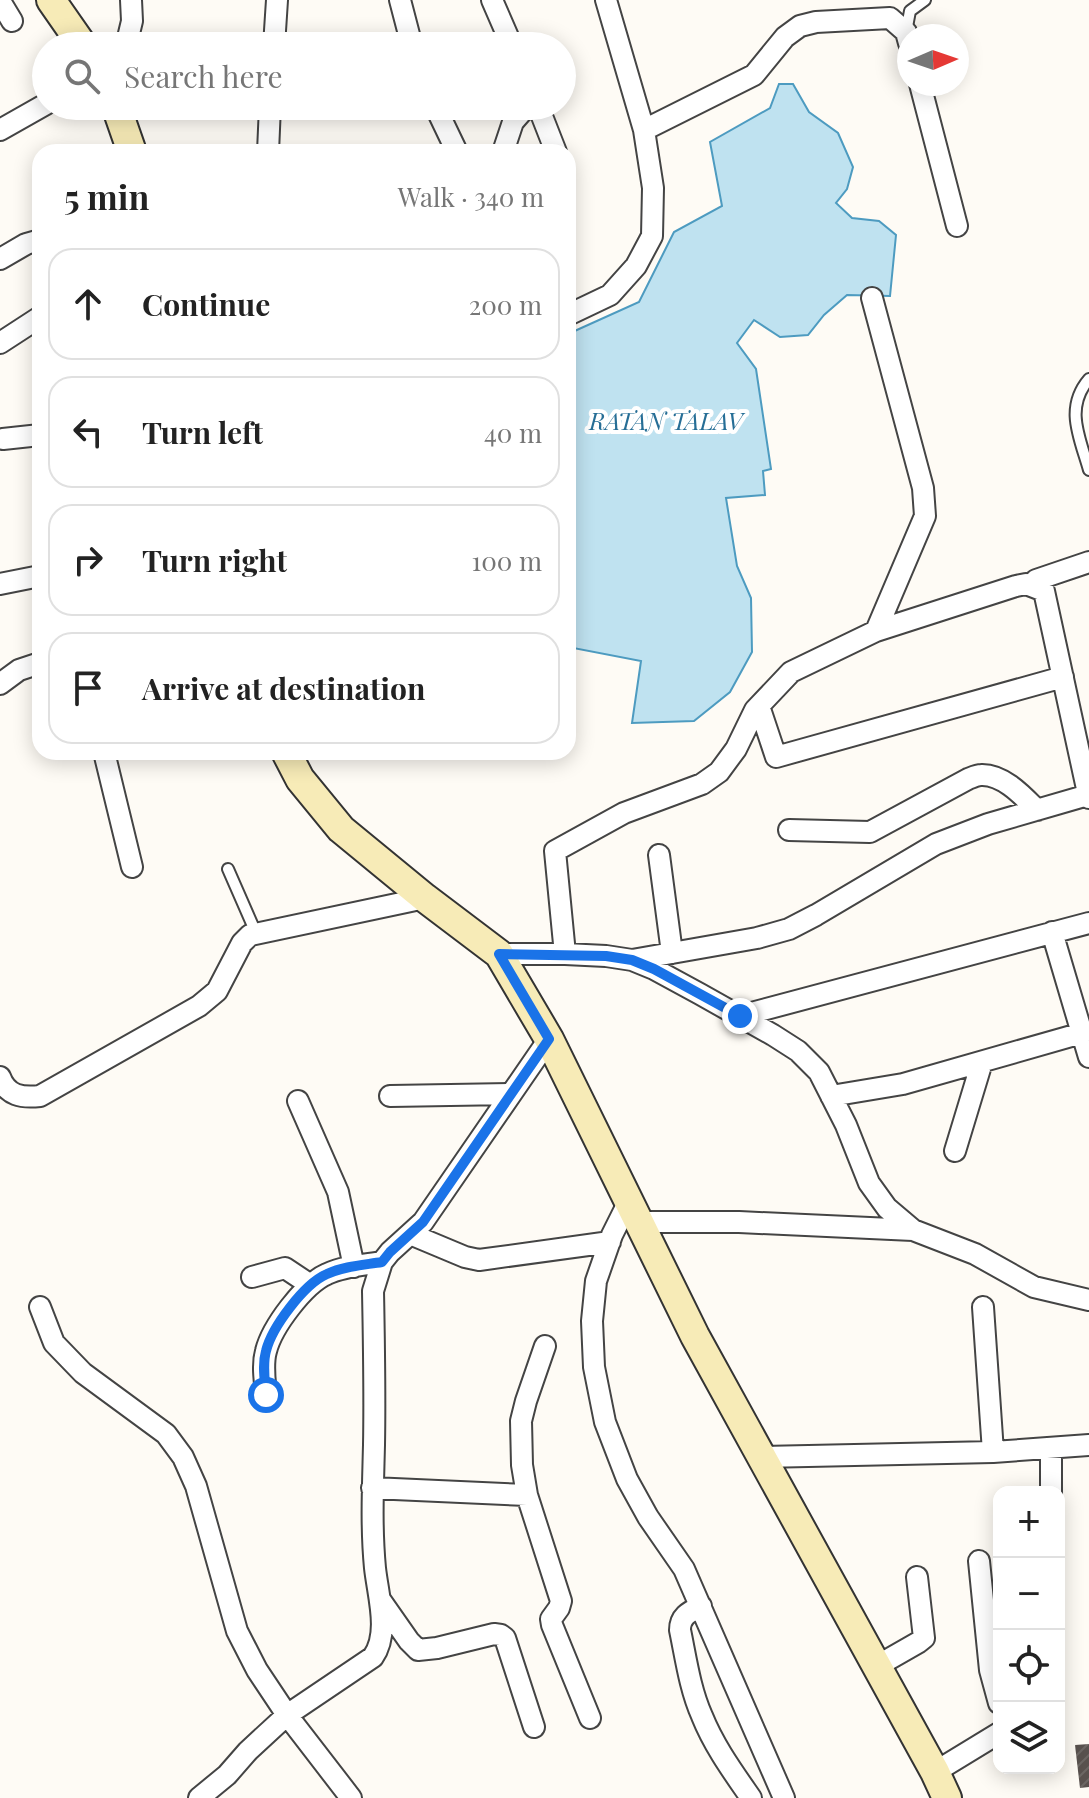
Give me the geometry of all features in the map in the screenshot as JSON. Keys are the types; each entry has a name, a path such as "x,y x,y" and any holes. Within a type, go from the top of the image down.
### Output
{"street":[{"path":"51,0 73,32"},
{"path":"129,32 131,0"},
{"path":"275,32 277,0"},
{"path":"400,0 408,32"},
{"path":"492,0 506,32"},
{"path":"576,311 610,295 636,266 652,236 653,188 644,130 606,0"},
{"path":"0,1 12,21"},
{"path":"644,130 754,75 785,37 800,26 816,22 890,18 897,26"},
{"path":"923,96 957,226"},
{"path":"0,130 32,112"},
{"path":"121,120 129,144"},
{"path":"268,144 269,120"},
{"path":"442,120 453,144"},
{"path":"506,144 515,120"},
{"path":"544,120 554,144"},
{"path":"0,259 32,242"},
{"path":"872,298 923,488 925,516 876,631"},
{"path":"0,343 32,322"},
{"path":"3,439 32,436"},
{"path":"1034,586 1036,580 1089,562"},
{"path":"0,584 32,578"},
{"path":"565,954 555,851 624,813 702,784 719,772 736,749 755,710 791,672 876,631 1016,586 1026,584 1044,591 1089,796 988,824 936,844 789,929 757,938 632,960"},
{"path":"0,684 19,670 32,666"},
{"path":"759,706 776,757 1063,677"},
{"path":"106,760 132,867"},
{"path":"290,760 300,779 341,829 499,954 549,1039 695,1336 947,1798"},
{"path":"789,830 870,832 981,775 996,778 1017,790 1037,810"},
{"path":"659,855 672,953"},
{"path":"2,1082 12,1094 26,1098 40,1096 199,1006 222,983 246,938 256,933 425,898"},
{"path":"740,1016 1089,923"},
{"path":"1052,932 1089,1057"},
{"path":"499,954 565,954 632,960 740,1016 798,1051 819,1072 846,1125 869,1183 887,1208 913,1230"},
{"path":"831,1096 903,1084 1082,1033"},
{"path":"199,1798 227,1775 287,1715 373,1657 379,1648 381,1637 372,1488 373,1291 382,1262 423,1222 549,1039"},
{"path":"955,1151 982,1062"},
{"path":"390,1096 511,1094"},
{"path":"298,1101 338,1192 354,1267"},
{"path":"634,1212 913,1230 975,1254 1034,1287 1089,1300"},
{"path":"634,1212 610,1242 596,1281 592,1321 594,1367 605,1422 627,1479 648,1517 684,1569 784,1798"},
{"path":"410,1234 479,1260 610,1242"},
{"path":"266,1395 266,1350 284,1314 309,1284 327,1274 382,1262"},
{"path":"252,1277 285,1268 309,1284"},
{"path":"40,1307 54,1343 83,1373 166,1434 183,1457 196,1486 237,1631 257,1670 287,1715 351,1798"},
{"path":"983,1307 993,1452"},
{"path":"545,1346 521,1421 522,1465 527,1495 561,1601 551,1619 552,1625 590,1718"},
{"path":"762,1457 993,1452 1089,1445"},
{"path":"1051,1448 1051,1486"},
{"path":"372,1488 527,1495"},
{"path":"979,1561 990,1670 999,1702"},
{"path":"877,1666 924,1638 917,1577"},
{"path":"379,1597 418,1650 494,1634 505,1638 534,1727"},
{"path":"701,1606 686,1614 680,1622 692,1687 708,1731 751,1798"},
{"path":"935,1772 993,1737"}],"lane":[{"path":"909,24 910,11 925,0"},
{"path":"1089,379 1081,388 1075,411 1089,470"},
{"path":"228,869 256,933"}],"water":[{"name":"RATAN TALAV","path":"779,84 793,84 809,112 838,133 853,167 847,189 836,203 852,218 879,221 896,235 890,296 847,295 824,315 808,335 780,337 754,320 737,343 756,369 771,469 763,471 765,495 726,498 737,566 751,598 752,652 730,692 694,721 632,723 641,661 576,649 576,330 639,302 674,232 722,206 710,142 770,108"}],"building":[{"path":"1089,1744 1089,1787 1080,1788 1075,1745"}],"route":[{"path":"266,1395 266,1350 284,1314 309,1284 346,1268 382,1262 423,1222 549,1039 499,954 565,954 632,960 740,1016"}]}
